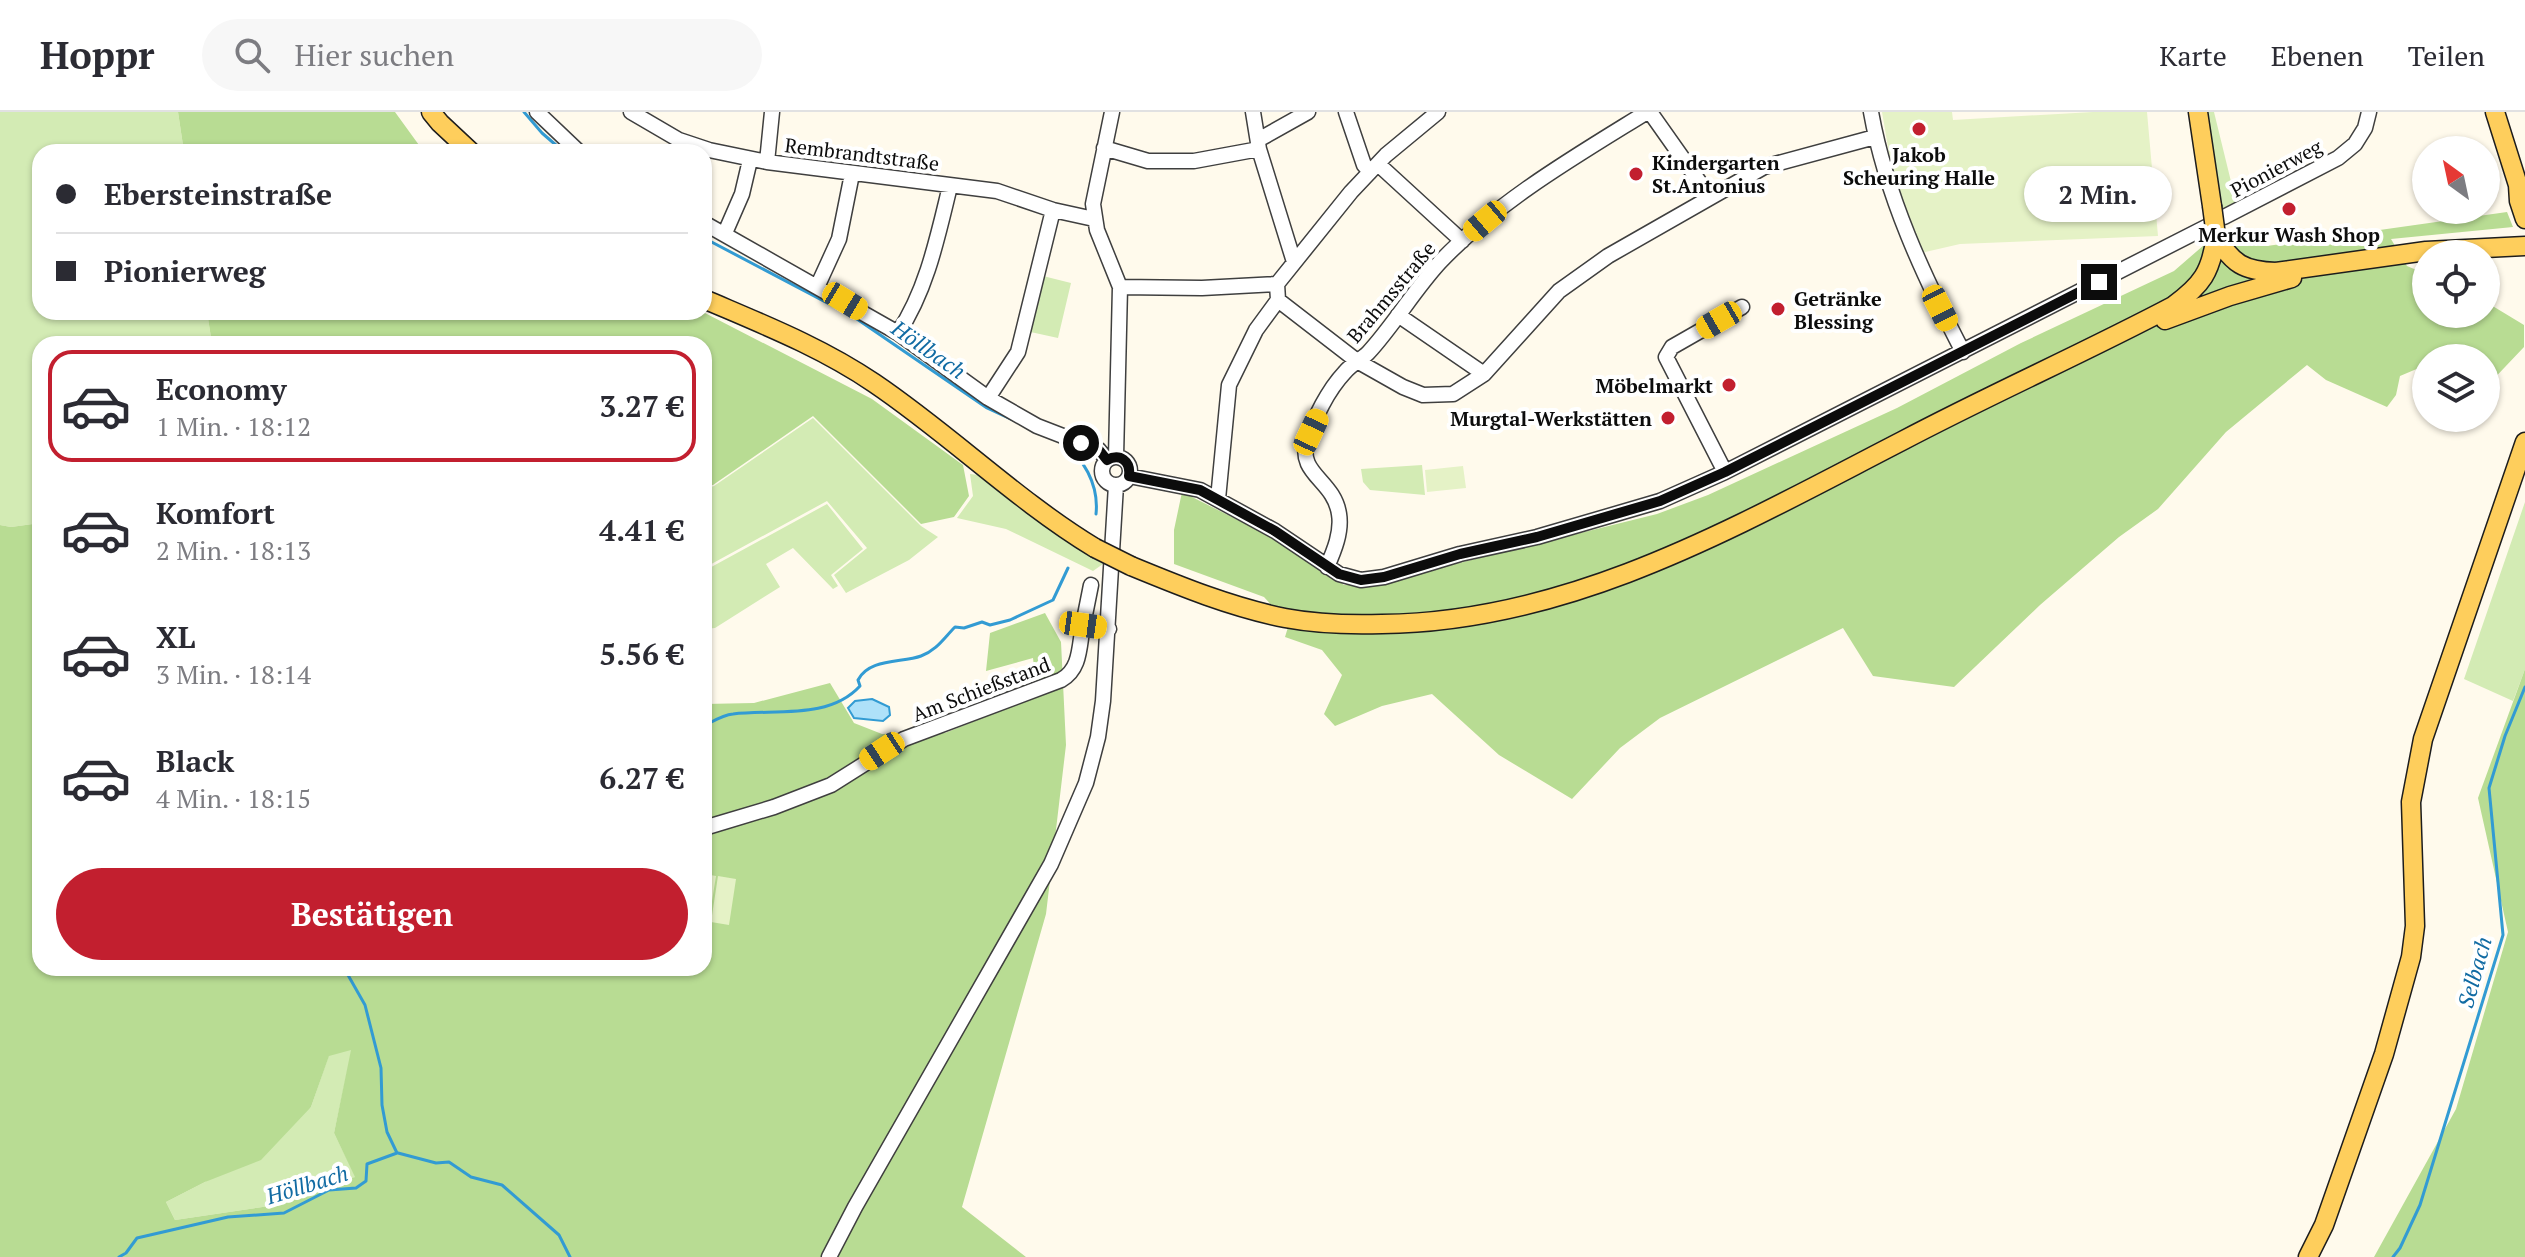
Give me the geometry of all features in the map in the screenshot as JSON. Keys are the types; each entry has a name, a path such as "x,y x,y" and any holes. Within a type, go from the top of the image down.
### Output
{"main road":[{"path":"431,112 462,144"},
{"path":"712,302 824,351 875,383 1055,524 1131,566 1209,599 1287,618 1353,625 1419,624 1483,616 1542,603 1620,578 1721,534 2173,306 2195,290 2207,273 2211,232 2218,212 2198,112"},
{"path":"2486,112 2510,188 2519,201"},
{"path":"2495,112 2518,185 2525,219"},
{"path":"2211,232 2236,263 2256,271 2276,272 2426,251 2519,246"},
{"path":"2100,345 2230,296 2333,265"},
{"path":"2308,1257 2324,1225 2384,1054 2411,957 2415,926 2411,802 2415,770 2525,442"}],"street":[{"path":"537,112 571,144"},
{"name":"Rembrandtstraße","path":"631,112 679,140 693,144"},
{"path":"767,162 772,112"},
{"path":"1112,112 1096,178 1094,219 1120,287 1121,304 1111,458 1102,467 1102,476 1108,483 1122,481 1200,490 1275,531 1339,574 1361,580 1384,577 1460,554 1537,537 1660,501 1725,472 2211,232"},
{"path":"1253,112 1258,144 1294,262"},
{"path":"1104,148 1148,161 1194,161 1258,144 1308,112"},
{"path":"1346,112 1364,165 1374,168 1462,241"},
{"path":"1218,499 1229,385 1256,330 1278,300 1277,284 1374,168 1438,112"},
{"path":"1648,112 1710,197"},
{"name":"Brahmsstraße","path":"1327,567 1340,518 1336,500 1326,484 1307,467 1305,459 1306,443 1335,384 1346,370 1367,354 1439,263 1462,241 1548,176 1648,112"},
{"path":"1871,112 1875,137 1902,220 1940,308 1963,352"},
{"name":"Pionierweg","path":"2218,212 2338,158 2355,144 2365,128 2369,112"},
{"path":"1278,300 1357,361 1423,395 1453,394 1484,374 1545,305 1568,284 1608,256 1749,174 1774,163 1875,137"},
{"name":"Rembrandtstraße","path":"712,149 750,160 997,191 1053,210 1094,219"},
{"path":"727,229 742,194 750,160"},
{"path":"821,279 839,239 852,174"},
{"path":"902,327 930,265 950,186"},
{"path":"988,398 1018,352 1053,210"},
{"path":"712,225 727,229 821,279 902,327 988,398 1037,426 1127,463 1122,481 1098,737 1086,783 1051,864 829,1257"},
{"path":"1120,287 1202,288 1277,284"},
{"path":"1725,472 1666,357 1672,347 1742,307"},
{"path":"1398,315 1484,374"},
{"path":"1091,585 1083,625 1109,629"},
{"name":"Am Schießstand","path":"712,826 774,807 831,785 904,739 1071,675 1076,667 1083,625"}],"green space":[{"path":"0,112 178,112 183,144 32,144 32,320 208,320 211,336 32,336 32,524 0,525"},
{"path":"178,112 395,112 418,144 183,144"},
{"path":"1882,112 1952,112 1953,120 2147,112 2158,236 1960,244 1921,253 1896,194"},
{"path":"2205,112 2214,112 2236,202 2220,210"},
{"path":"2507,212 2513,227 2391,239 2407,266 2412,268 2412,328 2500,328 2500,310 2524,325 2524,347 2500,372 2500,344 2412,344 2412,371 2400,376 2396,395 2387,407 2326,380 2307,365 2226,432 2158,509 2119,537 2040,605 1954,687 1873,676 1843,628 1660,718 1620,748 1572,799 1499,755 1432,694 1382,706 1335,726 1324,714 1342,675 1322,650 1285,637 1289,624 1264,597 1174,564 1174,530 1182,492 1292,547 1344,585 1370,585 1657,514 1708,495 1897,408 2021,343 2174,271 2204,245 2236,228 2267,246 2422,224 2500,224 2500,213"},
{"path":"1039,275 1071,283 1058,338 1026,331"},
{"path":"712,317 872,399 963,465 969,496 954,517 921,524 813,416 712,485 712,336 211,336 208,320 712,320"},
{"path":"813,418 921,526 938,537 909,560 846,593 834,575 867,548 827,501 712,564 714,486"},
{"path":"1422,465 1425,495 1370,490 1363,482 1361,469"},
{"path":"1463,466 1466,488 1427,492 1425,470"},
{"path":"970,474 979,475 1030,515 1103,564 1093,571 1006,529 957,518 973,496"},
{"path":"2525,502 2525,669 2513,701 2464,679"},
{"path":"827,504 863,549 831,575 838,586 833,589 793,548 766,564 780,587 712,628 712,567"},
{"path":"32,524 32,976 712,976 712,704 754,703 830,683 854,723 882,734 945,733 1037,696 1033,658 986,671 990,633 1045,613 1061,642 1066,745 1046,914 962,1207 1026,1257 0,1257 0,525","holes":["351,1050 334,1133 355,1177 276,1205 175,1220 166,1202 205,1182 261,1160 311,1107 329,1056"]},
{"path":"2525,669 2525,1257 2374,1257 2456,1109 2508,932 2478,798"},
{"path":"712,875 716,876 712,901"},
{"path":"718,876 736,879 729,925 712,922"},
{"path":"352,1049 334,1133 356,1177 276,1205 175,1220 166,1202 205,1182 311,1107 329,1055"}],"water":[{"path":"872,699 889,707 890,715 883,721 854,718 848,708 855,701"}],"waterway":[{"name":"Höllbach","path":"524,112 555,144"},
{"name":"Höllbach","path":"712,242 854,317 987,408 1015,421"},
{"name":"Höllbach","path":"1058,441 1075,454 1088,472 1095,493 1096,514"},
{"name":"Höllbach","path":"712,721 729,715 801,711 833,704 860,686 858,680 870,668 927,653 955,627 964,628 982,622 990,625 1010,620 1053,600 1068,568"},
{"name":"Selbach","path":"2393,1257 2420,1205 2503,935 2489,788 2525,687"},
{"name":"Höllbach","path":"119,1257 137,1238 228,1217 284,1213 329,1190 356,1188 366,1181 367,1164 397,1153 387,1132 382,1105 381,1068 365,1005 349,976"},
{"path":"398,1153 436,1163 449,1162 471,1177 502,1185 559,1235 570,1257"}],"place":[{"name":"Jakob Scheuring Halle","path":"1919,129"},
{"name":"Kindergarten St.Antonius","path":"1636,174"},
{"name":"Merkur Wash Shop","path":"2289,209"},
{"name":"Getränke Blessing","path":"1778,309"},
{"name":"Möbelmarkt","path":"1729,385"},
{"name":"Murgtal-Werkstätten","path":"1668,418"}],"route":[{"path":"1081,443 1099,450 1107,460 1120,457 1129,467 1129,476 1200,490 1218,499 1275,531 1339,574 1361,580 1384,577 1660,501 1725,472 2099,282"}]}
